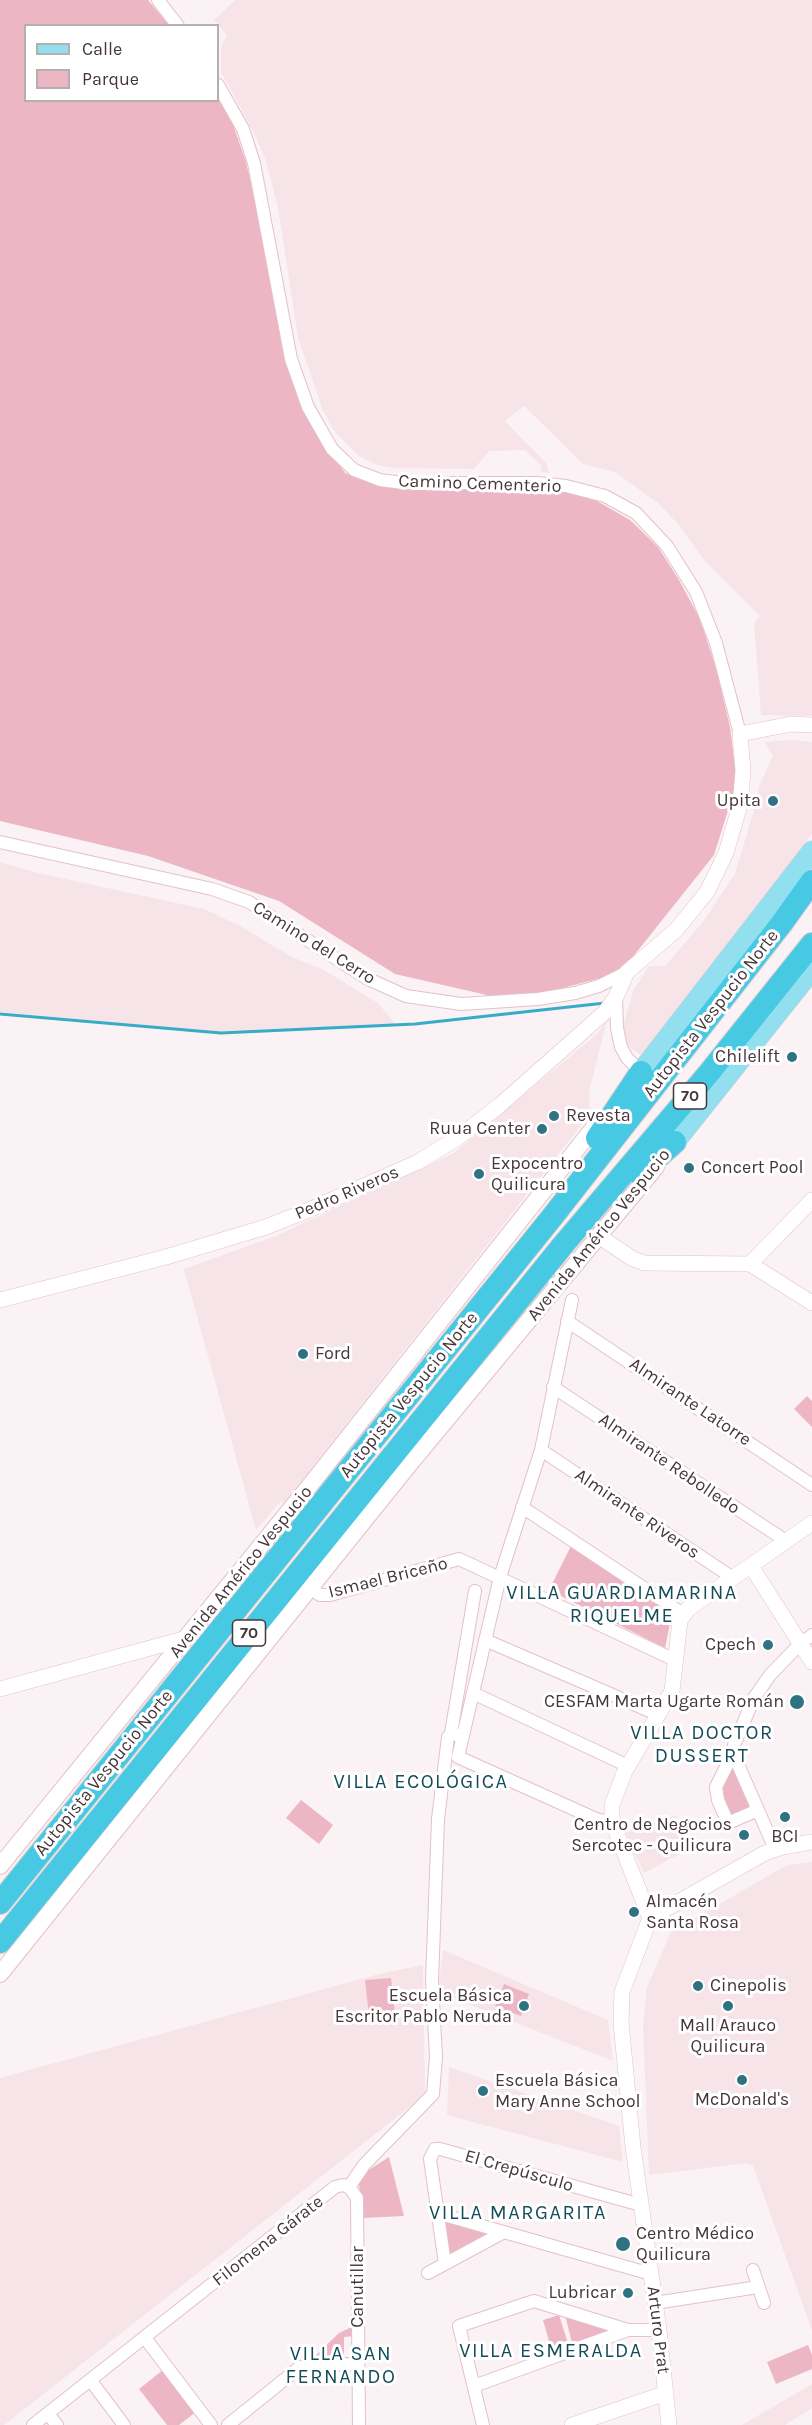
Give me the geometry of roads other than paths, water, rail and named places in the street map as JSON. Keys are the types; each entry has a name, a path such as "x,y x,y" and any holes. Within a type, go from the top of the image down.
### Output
{"highway":[{"name":"Autopista Vespucio Norte","path":"0,1903 553,1216 782,924 812,881"},
{"name":"Autopista Vespucio Norte","path":"0,1942 563,1245 709,1073 812,944"},
{"path":"553,1216 578,1168 641,1072"},
{"path":"563,1245 675,1142"},
{"path":"0,1885 69,1816"}],"main road":[{"name":"Avenida Américo Vespucio","path":"0,1866 187,1638 606,1112 641,1072 812,851"},
{"name":"Avenida Américo Vespucio","path":"0,1974 310,1588 600,1237 812,970"}],"street":[{"path":"158,0 176,24"},
{"name":"Camino Cementerio","path":"219,88 243,129 255,169 291,359 308,407 332,449 354,470 380,480 404,483 537,483 566,486 605,496 636,513 667,546 696,592 716,643 740,734 742,794 738,815 720,867 707,892 687,918 627,972"},
{"path":"740,734 791,724 812,726"},
{"name":"Camino del Cerro","path":"0,842 212,889 249,902 366,978 406,996 461,1004 538,999 599,986 627,972"},
{"name":"Pedro Riveros","path":"0,1300 166,1257 266,1227 418,1162 459,1137 500,1105 598,1019 616,997 627,972"},
{"path":"616,997 621,1047 632,1064 641,1072"},
{"path":"750,1263 812,1200"},
{"path":"600,1237 633,1259 644,1263 750,1263 812,1304"},
{"path":"350,2187 364,2165 433,2094 436,2057 432,1981 437,1838 447,1743 456,1736 473,1693 500,1577 541,1450 572,1300"},
{"name":"Almirante Latorre","path":"567,1321 812,1485"},
{"name":"Almirante Rebolledo","path":"553,1387 786,1541"},
{"name":"Almirante Riveros","path":"541,1450 733,1578"},
{"path":"522,1507 683,1614"},
{"path":"812,1523 683,1614 678,1627 672,1691 628,1766 614,1799 614,1823 650,1918 775,1849 812,1842"},
{"name":"Ismael Briceño","path":"310,1588 320,1595 330,1595 459,1559 675,1660"},
{"path":"751,1566 806,1639 812,1662"},
{"path":"475,1591 456,1736 458,1756 596,1819 614,1823"},
{"path":"0,1689 187,1638"},
{"path":"758,1810 728,1823 718,1800 716,1787 733,1753 737,1737 754,1698 770,1675 806,1639"},
{"path":"485,1640 659,1715"},
{"path":"155,1647 162,1655 165,1665"},
{"path":"473,1693 628,1766"},
{"path":"733,1753 775,1849"},
{"name":"Arturo Prat","path":"650,1918 626,1982 621,2013 633,2147 659,2330 669,2425"},
{"name":"El Crepúsculo","path":"438,2213 430,2159 432,2151 440,2149 641,2205"},
{"name":"Filomena Gárate","path":"33,2425 335,2187 343,2185 350,2187"},
{"name":"Canutillar","path":"350,2187 357,2198 359,2425"},
{"path":"445,2264 438,2213 651,2274"},
{"path":"428,2273 504,2232"},
{"path":"753,2270 764,2303"},
{"path":"655,2303 758,2287"},
{"path":"483,2425 459,2326 534,2301 628,2330 659,2330"},
{"path":"474,2386 628,2330"},
{"path":"145,2338 211,2425"},
{"path":"228,2425 306,2366 358,2364"},
{"path":"91,2380 124,2425"},
{"path":"572,2425 666,2393"},
{"path":"48,2414 57,2425"}],"waterway":[{"path":"0,1014 221,1033 415,1024 605,1003"}],"place":[{"name":"Upita","path":"773,801"},
{"name":"Chilelift","path":"792,1057"},
{"name":"Revesta","path":"554,1116"},
{"name":"Ruua Center","path":"542,1129"},
{"name":"Concert Pool","path":"689,1168"},
{"name":"Expocentro Quilicura","path":"479,1174"},
{"name":"Ford","path":"303,1354"},
{"name":"Cpech","path":"768,1645"},
{"name":"CESFAM Marta Ugarte Román","path":"797,1702"},
{"name":"BCI","path":"785,1817"},
{"name":"Centro de Negocios Sercotec - Quilicura","path":"744,1835"},
{"name":"Almacén Santa Rosa","path":"634,1912"},
{"name":"Cinepolis","path":"698,1986"},
{"name":"Escuela Básica Escritor Pablo Neruda","path":"524,2006"},
{"name":"Mall Arauco Quilicura","path":"728,2006"},
{"name":"McDonald's","path":"742,2080"},
{"name":"Escuela Básica Mary Anne School","path":"483,2091"},
{"name":"Centro Médico Quilicura","path":"623,2244"},
{"name":"Lubricar","path":"628,2293"}],"district":[{"name":"VILLA GUARDIAMARINA RIQUELME","path":"622,1604"},
{"name":"VILLA DOCTOR DUSSERT","path":"702,1744"},
{"name":"VILLA ECOLÓGICA","path":"421,1782"},
{"name":"VILLA MARGARITA","path":"518,2213"},
{"name":"VILLA ESMERALDA","path":"551,2351"},
{"name":"VILLA SAN FERNANDO","path":"341,2366"}]}
